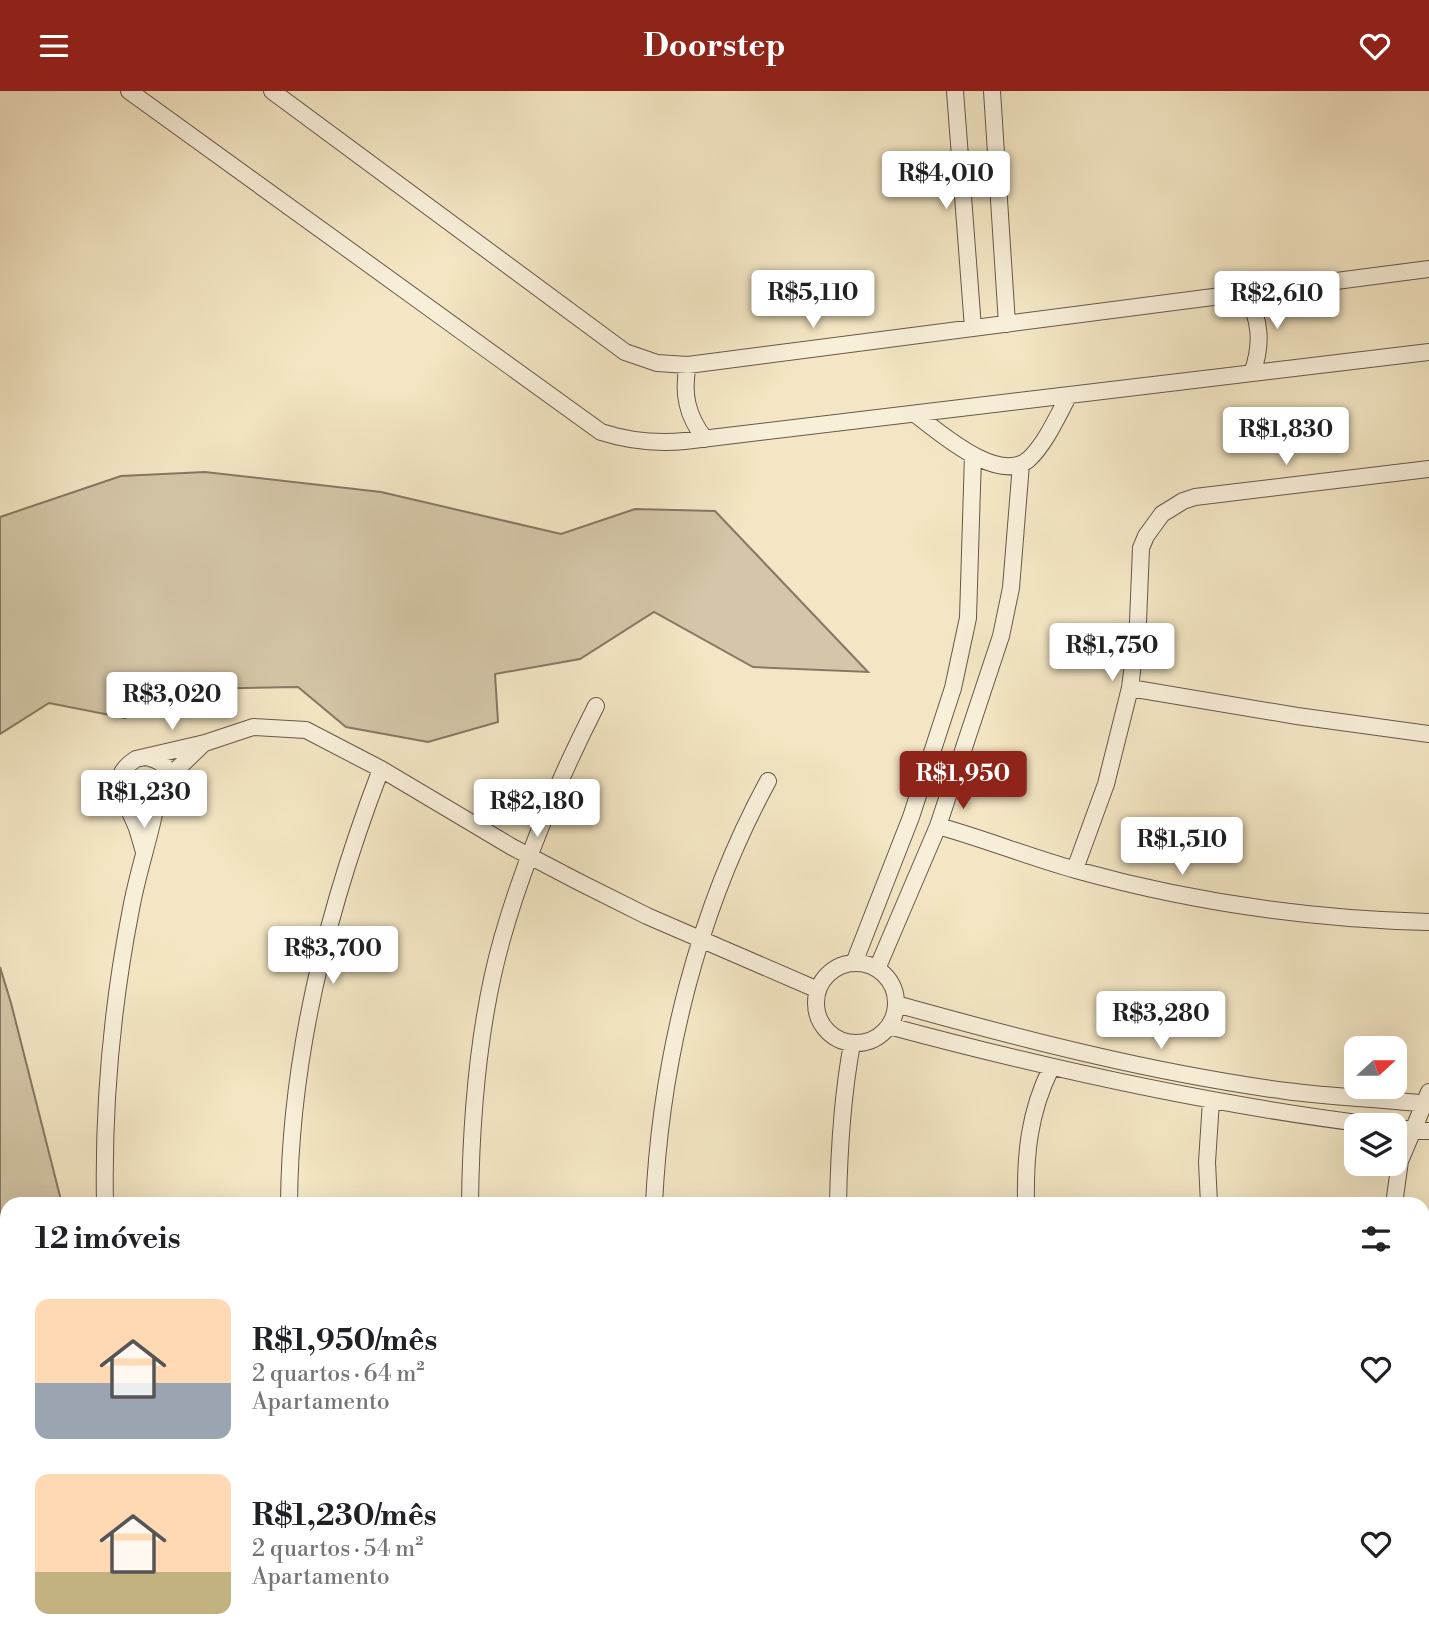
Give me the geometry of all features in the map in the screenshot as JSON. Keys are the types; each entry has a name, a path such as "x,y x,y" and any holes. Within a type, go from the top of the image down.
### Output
{"street":[{"path":"129,91 601,432 620,438 655,443 705,439 1429,352"},
{"path":"272,91 625,352 657,363 688,365 1429,269"},
{"path":"955,91 973,328"},
{"path":"992,91 1007,324"},
{"path":"1246,293 1259,328 1258,352 1252,373"},
{"path":"688,365 686,399 693,421 705,439"},
{"path":"915,414 984,461 1000,465 1021,464 1029,459 1046,436 1069,395"},
{"path":"854,963 911,817 953,688 969,606 973,455"},
{"path":"877,969 938,827 1001,636 1011,588 1021,464"},
{"path":"1075,869 1106,784 1130,688 1138,622 1141,548 1153,524 1172,507 1195,497 1429,469"},
{"path":"1130,688 1297,716 1429,734"},
{"path":"470,1197 474,1113 484,1027 501,941 529,856 571,755 596,706"},
{"path":"144,852 137,828 120,794 118,783 127,764 136,759 205,743 253,727 306,730 381,769 579,883 818,991"},
{"path":"171,775 191,753 205,743"},
{"path":"126,803 145,812 155,810 170,796 173,785 171,775 157,759 146,757"},
{"path":"290,1197 298,1088 316,979 344,872 381,769"},
{"path":"654,1197 667,1074 677,1029 702,940 727,866 768,781"},
{"path":"105,1197 105,1132 114,1019 131,907 155,810"},
{"path":"938,827 1075,869 1180,895 1234,905 1341,918 1429,922"},
{"path":"854,963 877,969 887,977 893,987 896,1011 889,1026 876,1039 864,1043 841,1041 822,1025 816,1002 818,991 832,971 843,965 854,963"},
{"path":"896,1004 1075,1052 1152,1069 1287,1091 1428,1100 1421,1131 1400,1161 1395,1197"},
{"path":"889,1026 1051,1067 1211,1101 1344,1120"},
{"path":"838,1197 839,1148 852,1044"},
{"path":"1026,1197 1030,1124 1038,1094 1051,1067"},
{"path":"1209,1197 1207,1162 1211,1101"}],"shaded area":[{"path":"205,472 381,492 561,534 635,509 715,511 868,672 753,667 654,612 580,659 495,674 498,722 428,742 346,727 298,687 196,689 125,718 49,703 0,734 0,517 121,476"},
{"path":"0,967 60,1197 0,1197"}]}
